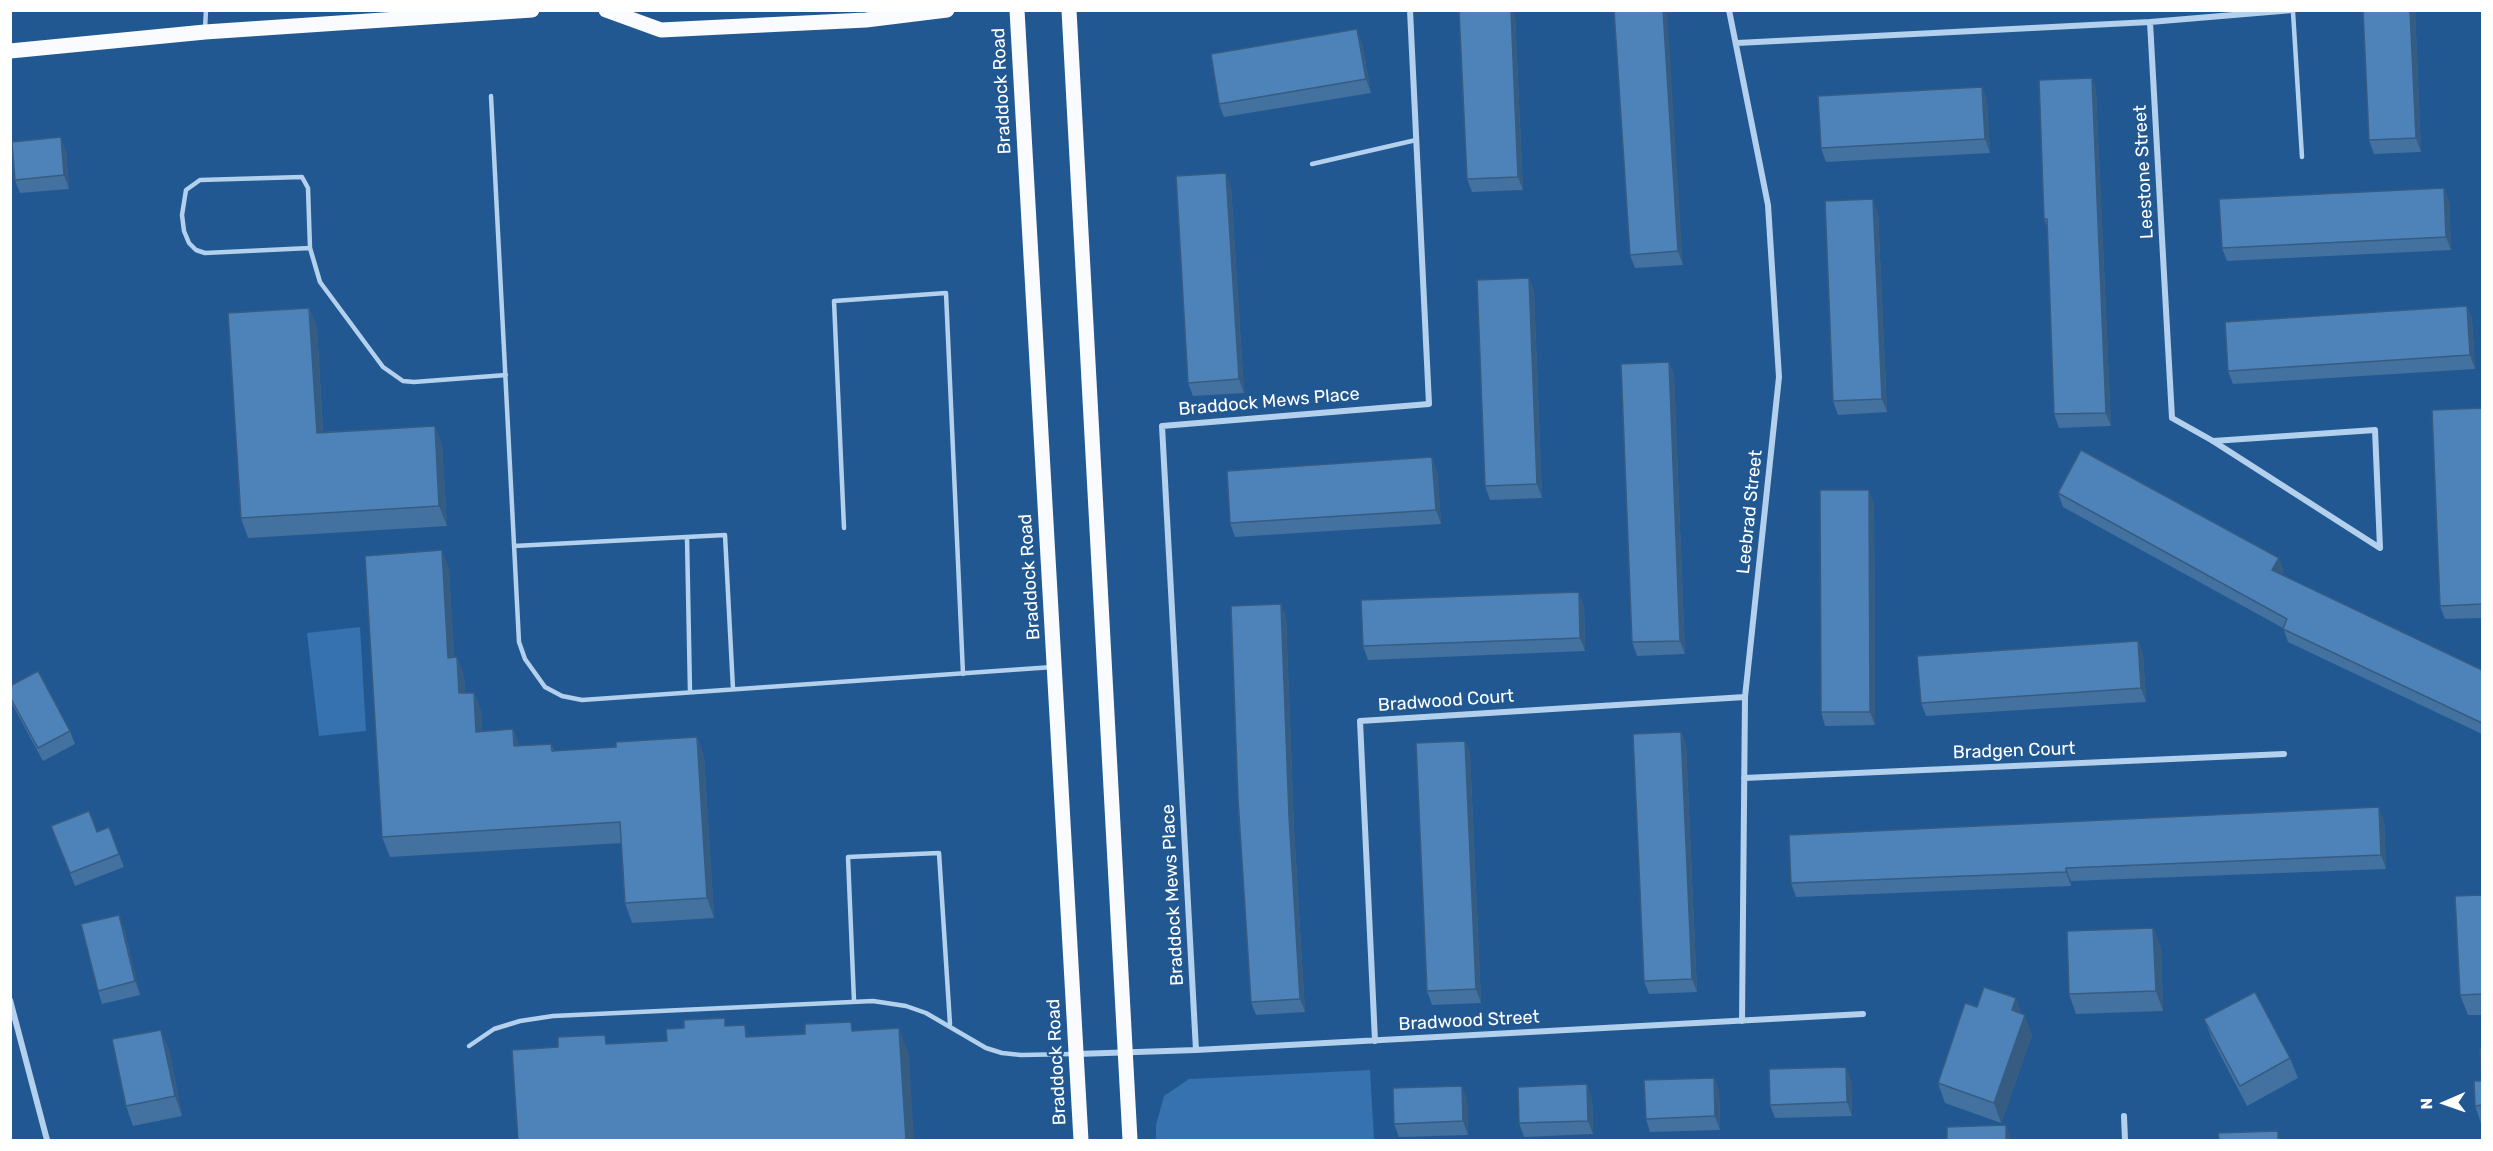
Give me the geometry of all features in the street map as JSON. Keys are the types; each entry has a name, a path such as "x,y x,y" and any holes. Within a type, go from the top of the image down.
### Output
{"main road":[{"path":"10,51 205,32 532,10"},
{"path":"606,10 661,30 866,20 947,10"},
{"name":"Braddock Road","path":"1017,10 1081,1140"},
{"path":"1069,10 1130,1140"}],"street":[{"name":"Braddock Mews Place","path":"1196,1050 1162,426 1429,404 1410,10"},
{"name":"Leebrad Street","path":"1729,10 1768,205 1779,377 1745,697 1742,1021"},
{"path":"1737,42 2150,22 2293,11"},
{"name":"Leestone Street","path":"2150,22 2172,418 2213,441 2380,548 2375,430 2213,441"},
{"name":"Bradwood Court","path":"1375,1041 1360,721 1745,697"},
{"name":"Bradgen Court","path":"1744,778 2284,754"},
{"path":"10,1000 47,1140"},
{"name":"Bradwood Street","path":"1077,1054 1375,1041 1863,1014"},
{"path":"2124,1116 2125,1140"}],"lane":[{"path":"205,32 206,10"},
{"path":"2293,11 2302,157"},
{"path":"491,96 519,642 525,659 545,687 562,696 582,700 1055,667"},
{"path":"1312,164 1416,140"},
{"path":"310,248 205,253 196,250 189,243 184,231 182,215 186,190 200,180 295,175 302,177 308,188 310,248 316,271 330,296 374,356 393,375 403,381 414,382 506,375"},
{"path":"844,528 834,300 946,293 963,674"},
{"path":"514,546 725,535 733,689"},
{"path":"687,537 690,692"},
{"path":"854,1001 848,857 939,853 950,1024"},
{"path":"469,1047 494,1029 520,1021 553,1016 854,1001 906,1006 950,1024 972,1041 1002,1053 1077,1054"}],"shaded area":[{"path":"360,627 366,731 319,736 307,633"},
{"path":"1370,1070 1374,1140 1156,1140 1156,1125 1164,1096 1189,1079"}],"building":[{"path":"1459,10 1511,10 1518,177 1467,179"},
{"path":"1614,10 1663,10 1678,251 1630,255"},
{"path":"2363,10 2410,10 2416,138 2369,140"},
{"path":"1357,29 1366,79 1219,104 1211,54"},
{"path":"2092,78 2106,413 2054,414 2039,80"},
{"path":"1982,87 1985,139 1821,148 1818,96"},
{"path":"61,137 64,175 15,180 12,142"},
{"path":"1226,173 1239,379 1188,383 1176,176"},
{"path":"2444,188 2446,237 2222,248 2219,199"},
{"path":"1873,199 1882,399 1833,401 1825,201"},
{"path":"1529,278 1537,484 1485,486 1477,280"},
{"path":"2467,306 2470,355 2228,371 2225,322"},
{"path":"309,308 317,433 435,426 439,506 241,518 228,313"},
{"path":"1669,362 1680,641 1632,642 1621,364"},
{"path":"2482,408 2482,604 2440,606 2432,410"},
{"path":"2081,450 2279,558 2272,570 2482,670 2482,723 2283,629 2287,619 2058,493"},
{"path":"1432,457 1436,510 1230,523 1227,471"},
{"path":"1820,490 1869,490 1870,712 1821,712"},
{"path":"442,550 448,658 457,657 459,693 474,693 476,732 513,729 514,746 551,744 552,751 616,747 616,742 697,737 707,898 625,903 620,822 382,837 365,556"},
{"path":"1579,592 1580,638 1363,646 1361,600"},
{"path":"1281,604 1289,816 1300,999 1251,1002 1238,799 1231,606"},
{"path":"2138,641 2141,688 1921,703 1917,656"},
{"path":"38,671 70,731 38,748 10,697 10,686"},
{"path":"1681,732 1692,979 1644,981 1633,734"},
{"path":"1465,741 1476,989 1427,991 1416,743"},
{"path":"2379,807 2381,855 2066,868 2066,872 1791,883 1789,835"},
{"path":"89,811 97,832 109,827 119,854 70,873 51,826"},
{"path":"2482,895 2482,994 2460,995 2455,896"},
{"path":"119,915 135,981 98,991 81,924"},
{"path":"2153,928 2156,991 2069,994 2067,931"},
{"path":"1984,987 2016,998 2012,1010 2025,1015 1994,1103 1938,1083 1965,1003 1977,1007"},
{"path":"2255,992 2290,1058 2240,1086 2204,1019"},
{"path":"725,1018 725,1026 745,1025 746,1037 805,1034 805,1024 851,1022 852,1031 899,1028 906,1140 518,1140 512,1050 558,1047 558,1037 605,1035 606,1044 667,1041 666,1029 684,1028 684,1020"},
{"path":"161,1030 175,1096 126,1106 112,1039"},
{"path":"2482,1048 2482,1079 2480,1049"},
{"path":"1846,1067 1847,1102 1770,1105 1769,1069"},
{"path":"1714,1078 1715,1116 1646,1119 1644,1080"},
{"path":"2474,1081 2482,1081 2482,1105 2475,1106"},
{"path":"1587,1084 1588,1121 1519,1123 1518,1087"},
{"path":"1462,1086 1463,1121 1394,1124 1393,1088"},
{"path":"2006,1125 2006,1140 1947,1140 1947,1127"},
{"path":"2278,1131 2278,1140 2219,1140 2218,1133"}]}
